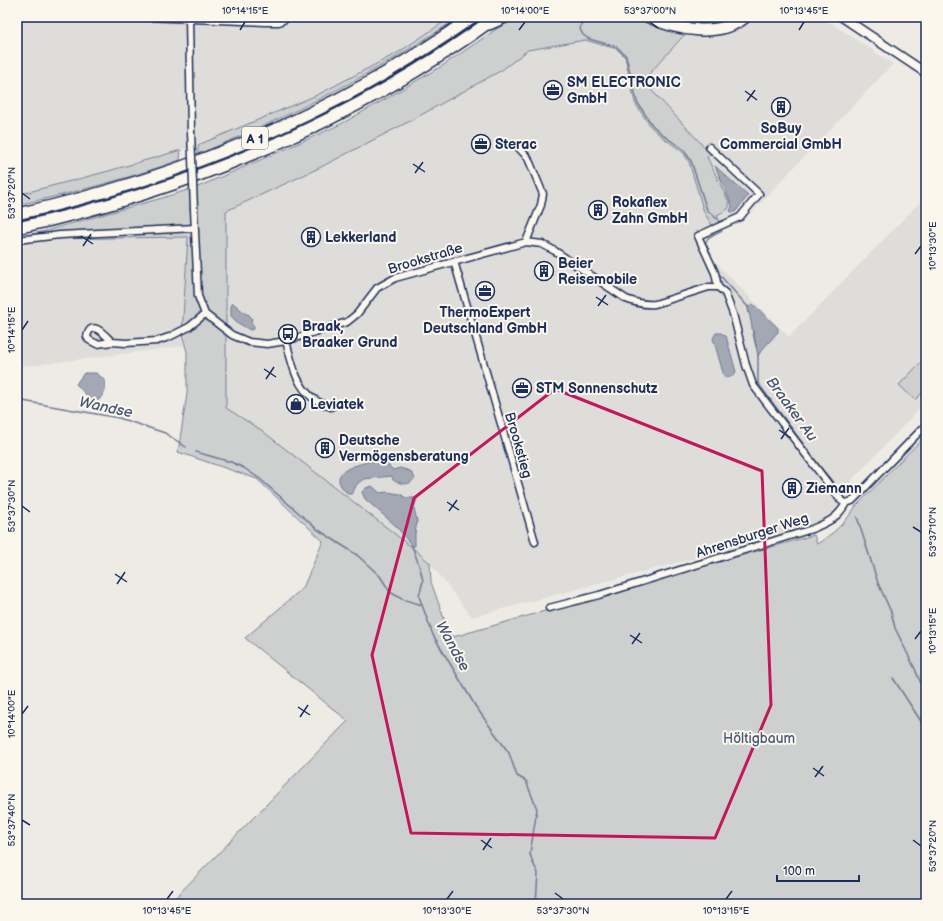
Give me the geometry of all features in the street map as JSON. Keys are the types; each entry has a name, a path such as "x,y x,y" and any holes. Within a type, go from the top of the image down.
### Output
{"highway":[{"name":"A 1","path":"17,214 49,207 135,183 204,160 284,126 343,97 404,62 472,17"},
{"name":"A 1","path":"17,228 53,220 140,196 208,172 284,141 349,109 405,78 482,28 496,17"},
{"path":"482,28 506,17"},
{"path":"652,18 689,29 705,30 733,25 745,17"}],"main road":[{"path":"842,17 926,73"}],"street":[{"path":"145,17 273,22 279,22 289,17"},
{"path":"112,342 157,341 169,338 189,327 205,314 198,296 191,132 189,18"},
{"path":"517,146 528,158 543,194 541,205 526,242"},
{"path":"709,147 759,194 740,217 698,236 715,273 718,287 725,293 733,314 746,366 753,385 836,494 846,503"},
{"path":"17,240 60,235 195,228"},
{"name":"Brookstraße","path":"205,314 232,334 249,342 267,344 286,341 347,322 357,314 377,288 389,280 526,242 542,244 555,251 623,297 636,303 646,305 655,304 709,287 718,287"},
{"name":"Brookstieg","path":"454,261 535,542"},
{"path":"286,341 295,374 301,388 314,400 331,407"},
{"name":"Ahrensburger Weg","path":"548,608 599,595 812,529 836,517 846,503 856,498 926,425"}],"highlighted area":[{"path":"555,389 762,471 771,705 715,838 411,833 372,655 414,498"}],"shaded area":[{"path":"17,17 451,17 399,52 317,95 198,145 105,172 17,195"},
{"path":"753,17 822,17 893,64 743,221 703,239 710,255 789,337 926,196 926,402 852,480 840,500 834,515 812,527 472,617 430,563 413,548 226,408 226,211 317,169 502,70 528,50 585,40 617,49 625,57 634,92 687,33 721,33 734,30 742,26"},
{"path":"715,166 748,196 735,212 730,211 732,206"},
{"path":"188,237 182,326 183,346 36,365 17,366 17,249 41,239"},
{"path":"233,303 252,318 251,322 254,329 250,330 238,323 231,316 231,306"},
{"path":"753,304 778,328 778,332 758,356 748,307"},
{"path":"716,333 721,333 726,336 736,372 733,376 727,378 724,376 713,338"},
{"path":"84,373 96,373 105,380 105,391 99,400 91,400 76,384"},
{"path":"371,461 387,464 393,470 400,468 410,471 415,478 407,484 399,483 393,480 392,476 364,479 357,484 352,494 348,494 341,486 339,480 340,475 349,468"},
{"path":"372,486 380,493 387,492 400,494 406,498 417,499 414,508 417,521 415,546 412,546 396,526 365,499 362,492 366,488"}],"green space":[{"path":"451,17 459,17 365,75 266,125 198,154 198,145 317,95 399,52"},
{"name":"Höltigbaum","path":"517,17 640,17 653,24 686,33 643,81 711,154 707,157 729,202 729,207 727,210 717,215 720,222 712,225 704,212 689,162 683,152 662,137 650,126 635,103 625,57 617,49 585,40 528,50 502,70 412,120 317,169 226,211 226,408 261,430 413,548 430,563 431,582 448,630 453,637 814,535 817,544 829,536 848,518 856,506 926,435 926,904 169,904 348,721 245,638 303,588 323,541 257,479 178,452 187,394 187,352 182,334 188,237 41,239 17,245 17,237 41,232 200,186 290,147 341,124 389,97 445,64"},
{"path":"673,17 723,17 711,21 698,22"},
{"path":"181,150 180,160 160,167 59,196 17,205 17,195"},
{"path":"922,361 926,365 926,389 915,400 899,385"}],"waterway":[{"name":"Braaker Au","path":"583,17 580,29 583,35 589,39 617,47 626,56 637,102 652,125 684,150 691,161 707,210 717,219"},
{"name":"Braaker Au","path":"705,244 708,238 722,231"},
{"name":"Braaker Au","path":"717,272 748,307 749,313"},
{"name":"Braaker Au","path":"752,328 756,346"},
{"name":"Braaker Au","path":"758,355 758,383 821,468 843,494"},
{"name":"Wandse","path":"17,400 119,418 165,433 186,447"},
{"name":"Wandse","path":"196,452 231,462 244,468 260,479 317,529 357,555 380,576 390,592 402,599 422,605 433,635 476,707 509,753 517,776 526,781 537,809 530,854 538,873 536,904"},
{"name":"Braaker Au","path":"857,517 878,583 891,612 895,628 926,696"},
{"path":"412,546 423,581 419,596 422,605"},
{"path":"893,678 926,729"}],"place":[{"name":"SM ELECTRONIC GmbH","path":"553,90"},
{"name":"SoBuy Commercial GmbH","path":"781,107"},
{"name":"Sterac","path":"481,144"},
{"name":"Rokaflex Zahn GmbH","path":"598,210"},
{"name":"Lekkerland","path":"311,237"},
{"name":"Beier Reisemobile","path":"544,271"},
{"name":"ThermoExpert Deutschland GmbH","path":"485,291"},
{"name":"Braak, Braaker Grund","path":"288,334"},
{"name":"STM Sonnenschutz","path":"522,388"},
{"name":"Leviatek","path":"296,404"},
{"name":"Deutsche Vermögensberatung","path":"325,448"},
{"name":"Ziemann","path":"792,488"}]}
